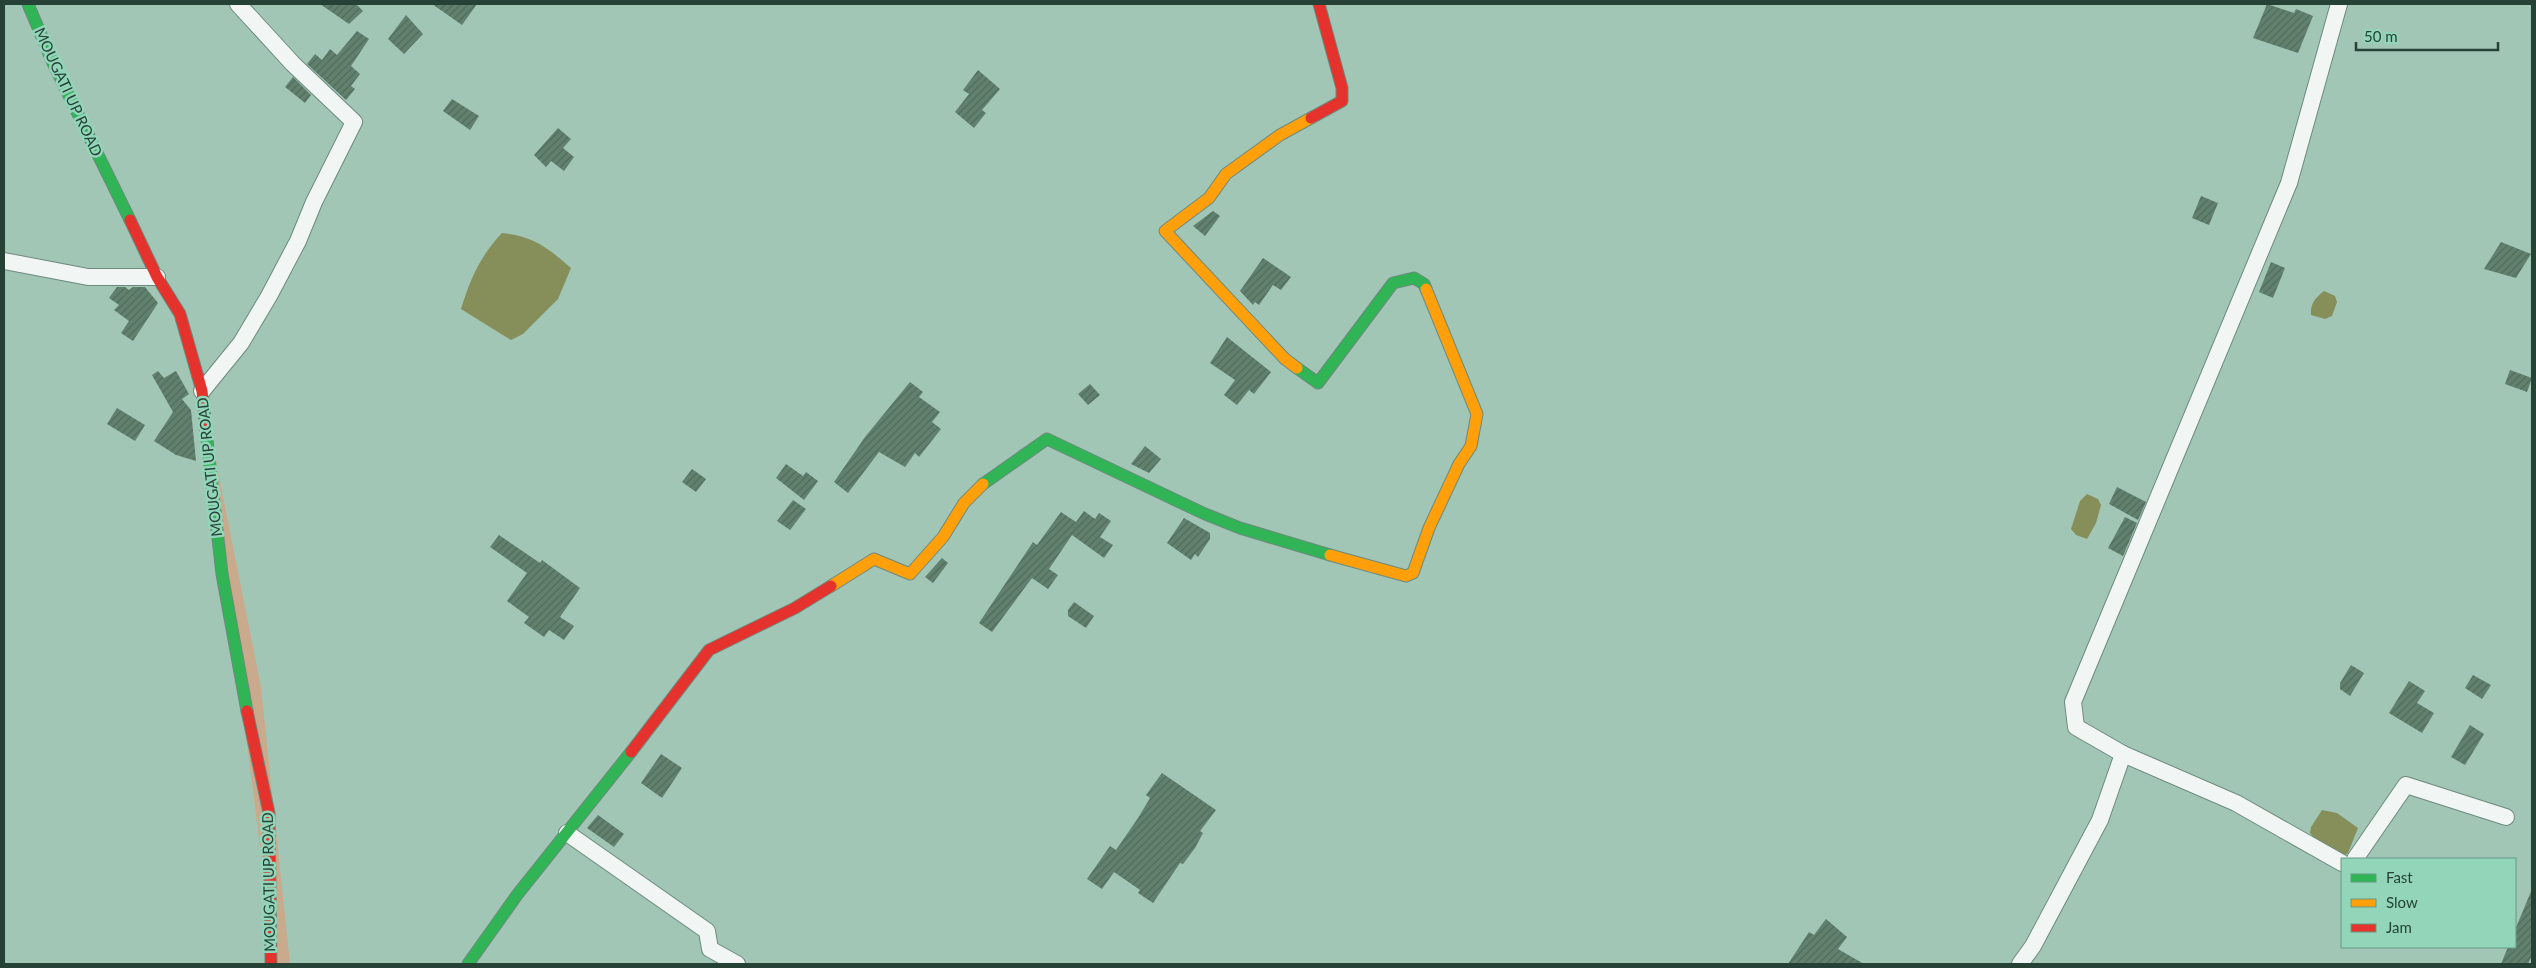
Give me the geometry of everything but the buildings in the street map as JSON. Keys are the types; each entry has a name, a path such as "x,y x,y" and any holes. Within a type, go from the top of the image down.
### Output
{"street":[{"name":"MOUGATI UP ROAD","path":"28,4 53,63 157,278 180,314 202,391 222,574 244,695 269,813 271,964"},
{"path":"202,391 240,343 269,296 298,242 314,202 354,122 293,64 238,4"},
{"path":"468,964 517,895 710,650 795,608 874,559 910,574 943,537 964,503 976,489 1047,439 1205,514 1240,528 1384,571 1406,576 1412,573 1459,464 1471,446 1475,434 1477,414 1475,404 1424,284 1414,278 1393,283 1318,383 1285,359 1165,231 1209,198 1226,174 1280,135 1342,101 1342,88 1319,4"},
{"path":"2339,4 2289,183 2073,702 2076,727 2123,754 2236,803 2341,861"},
{"path":"4,261 88,277 157,278"},
{"path":"2020,964 2033,946 2100,820 2123,754"},
{"path":"2356,858 2406,785 2506,817"},
{"path":"567,833 707,931 710,949 737,964"}],"shaded area":[{"path":"502,233 523,237 540,244 571,268 558,299 523,334 511,340 461,309 477,268 488,250"},
{"path":"2324,291 2335,296 2337,302 2332,316 2325,319 2311,315 2311,308 2314,302"},
{"path":"202,391 261,687 290,964 275,964"},
{"path":"2087,494 2098,499 2101,505 2096,523 2087,539 2076,535 2071,529 2080,501"},
{"path":"2322,810 2337,813 2358,828 2348,853 2345,855 2315,839 2310,833 2311,827"}],"traffic: fast":[{"path":"28,4 53,63 130,220"},
{"path":"1297,368 1318,383 1393,283 1414,278 1424,284 1426,289"},
{"path":"206,431 222,574 247,711"},
{"path":"983,484 1047,439 1205,514 1240,528 1330,555"},
{"path":"468,964 517,895 631,752"}],"traffic: slow":[{"path":"1297,368 1285,359 1165,231 1209,198 1226,174 1280,135 1311,118"},
{"path":"1330,555 1406,576 1413,573 1429,528 1459,464 1471,446 1477,414 1426,289"},
{"path":"831,586 874,559 910,574 943,537 964,503 983,484"}],"traffic: jam":[{"path":"1311,118 1342,101 1342,88 1319,4"},
{"path":"130,220 157,277 180,314 202,391 206,431"},
{"path":"631,752 709,650 795,608 831,586"},
{"path":"247,711 269,813 271,964"}]}
